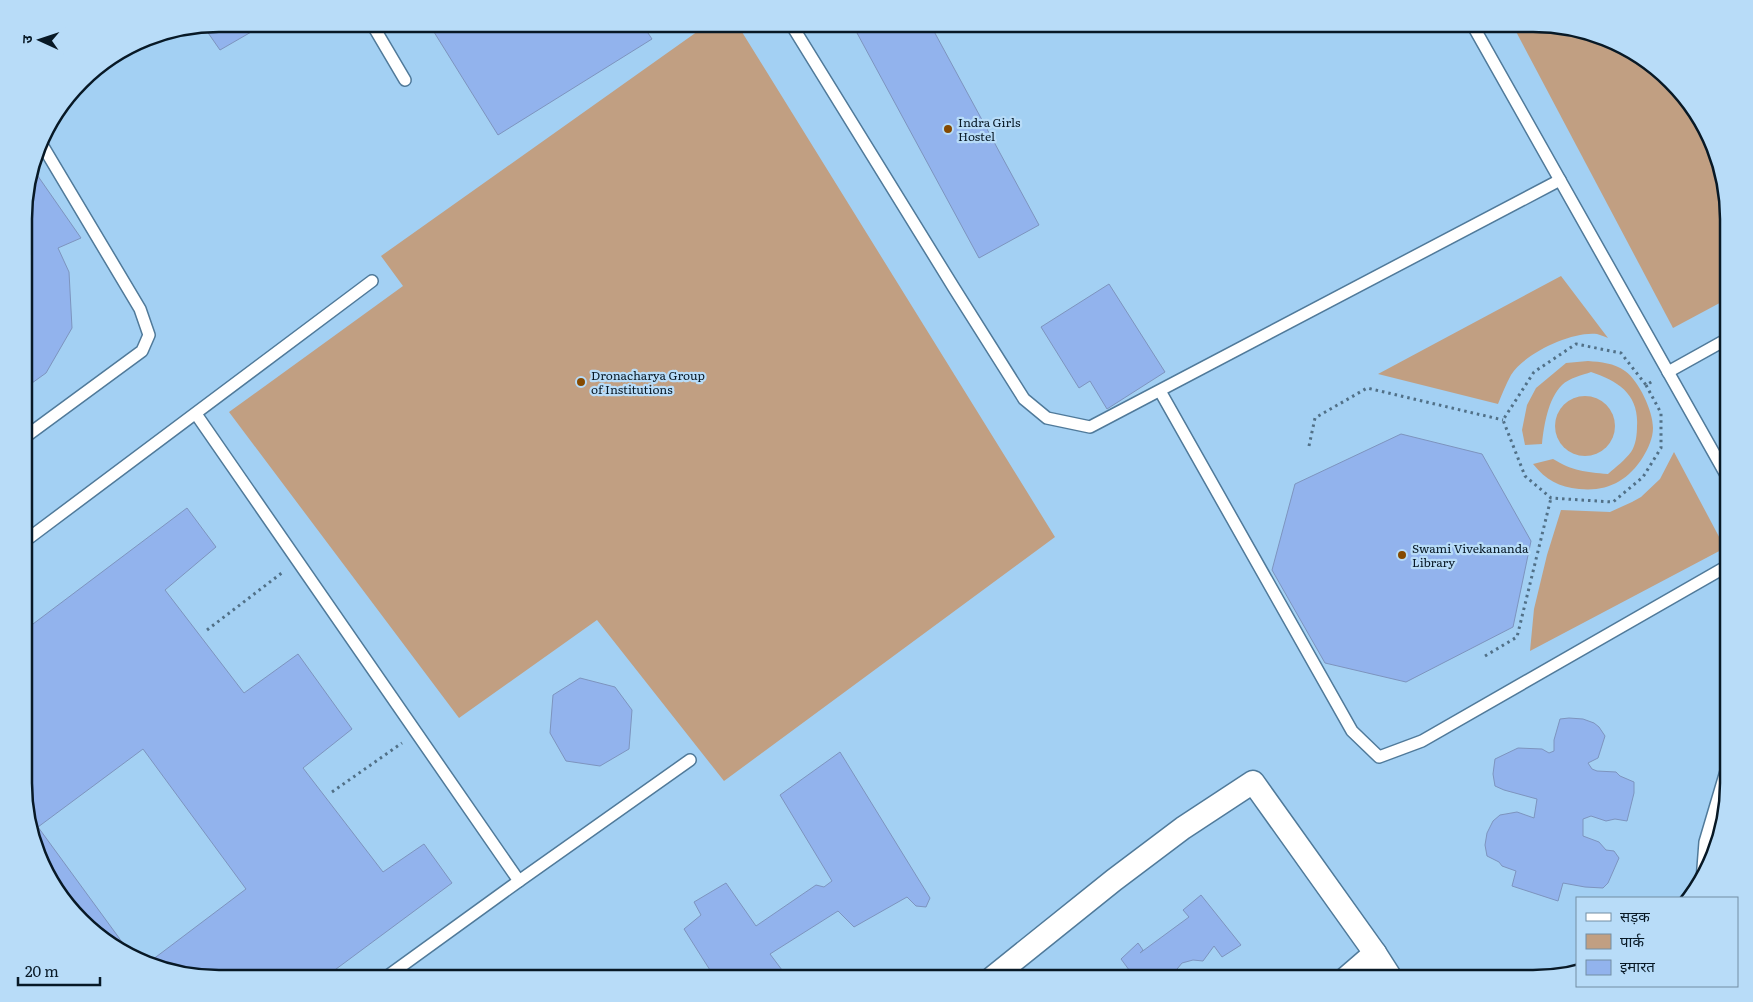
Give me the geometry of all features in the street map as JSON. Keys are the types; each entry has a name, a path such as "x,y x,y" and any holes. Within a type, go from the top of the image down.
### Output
{"street":[{"path":"1002,970 1114,880 1183,828 1254,782 1386,970"},
{"path":"1355,970 1375,953"}],"lane":[{"path":"377,32 405,80"},
{"path":"796,32 1024,398 1047,418 1090,428 1560,180"},
{"path":"1477,32 1720,464"},
{"path":"32,432 142,352 149,335 140,309 46,151"},
{"path":"32,536 372,281"},
{"path":"1668,372 1720,343"},
{"path":"1160,391 1352,731 1379,756 1422,741 1720,570"},
{"path":"196,414 519,881"},
{"path":"396,970 690,760"},
{"path":"1704,859 1705,842 1720,791"}],"path":[{"path":"1576,344 1621,353 1646,386 1661,413 1661,448 1643,477 1613,502 1551,498 1525,476 1503,420 1534,372 1576,344"},
{"path":"1646,386 1668,372"},
{"path":"1309,446 1315,418 1367,388 1503,420"},
{"path":"1485,656 1517,636 1551,498"},
{"path":"207,630 297,560"},
{"path":"332,792 416,733"}],"green space":[{"path":"697,32 742,32 1055,537 724,781 597,620 459,718 229,412 403,286 381,256"},
{"path":"1516,32 1570,36 1593,42 1627,58 1647,71 1666,87 1689,116 1701,137 1711,160 1719,195 1720,303 1673,328"},
{"path":"1561,276 1608,338 1597,334 1575,336 1550,345 1538,352 1527,359 1511,375 1498,404 1378,374"},
{"path":"1603,362 1621,368 1630,376 1644,397 1651,413 1653,428 1647,450 1631,473 1608,487 1599,489 1579,489 1559,484 1548,478 1533,464 1553,459 1579,470 1608,474 1623,461 1634,446 1637,415 1631,398 1618,385 1591,372 1568,380 1553,397 1542,444 1525,445 1522,430 1527,405 1536,388 1566,363"},
{"path":"1579,396 1591,396 1607,404 1613,414 1615,426 1613,438 1607,448 1591,456 1579,456 1563,448 1555,432 1555,420 1563,404"},
{"path":"1674,452 1720,539 1720,551 1530,651 1534,609 1547,555 1561,510 1610,512 1641,497 1660,479"}],"building":[{"path":"251,32 220,50 208,33"},
{"path":"434,32 647,32 652,39 498,135"},
{"name":"Indra Girls Hostel","path":"934,32 1039,225 979,258 857,33"},
{"path":"38,176 81,238 58,248 69,272 72,328 46,373 32,383 32,220"},
{"path":"1109,284 1165,372 1107,409 1090,381 1079,388 1041,327"},
{"name":"Swami Vivekananda Library","path":"1401,434 1482,454 1531,541 1513,627 1406,682 1325,663 1272,570 1295,484"},
{"path":"187,508 216,547 165,590 244,693 298,654 352,729 303,768 383,872 424,844 452,883 335,970 220,970 183,966 155,958 246,889 143,749 38,827 32,782 32,625"},
{"path":"580,678 615,687 632,710 629,749 600,766 566,761 550,733 553,695"},
{"path":"1560,719 1583,719 1599,727 1605,736 1598,758 1588,763 1592,769 1616,772 1620,776 1634,782 1634,793 1627,821 1615,819 1606,821 1591,816 1583,819 1583,836 1599,842 1606,850 1614,851 1619,858 1608,883 1603,888 1563,883 1558,901 1512,886 1516,871 1502,866 1499,862 1487,856 1485,845 1487,833 1493,821 1500,815 1517,812 1534,818 1537,799 1495,786 1493,774 1495,759 1518,748 1542,749 1549,753 1554,751 1554,740"},
{"path":"840,752 930,898 926,907 916,906 907,897 854,927 838,911 770,954 782,970 710,970 684,929 701,915 694,902 726,883 756,926 816,885 824,887 832,881 780,795"},
{"path":"38,827 122,941 87,915 71,896 52,865"},
{"path":"1201,895 1241,945 1222,957 1214,946 1203,961 1193,960 1182,963 1176,970 1129,970 1121,959 1138,943 1143,950 1140,953 1189,917 1183,910"}],"place":[{"name":"Indra Girls Hostel","path":"948,129"},
{"name":"Dronacharya Group of Institutions","path":"581,382"},
{"name":"Swami Vivekananda Library","path":"1402,555"}]}
